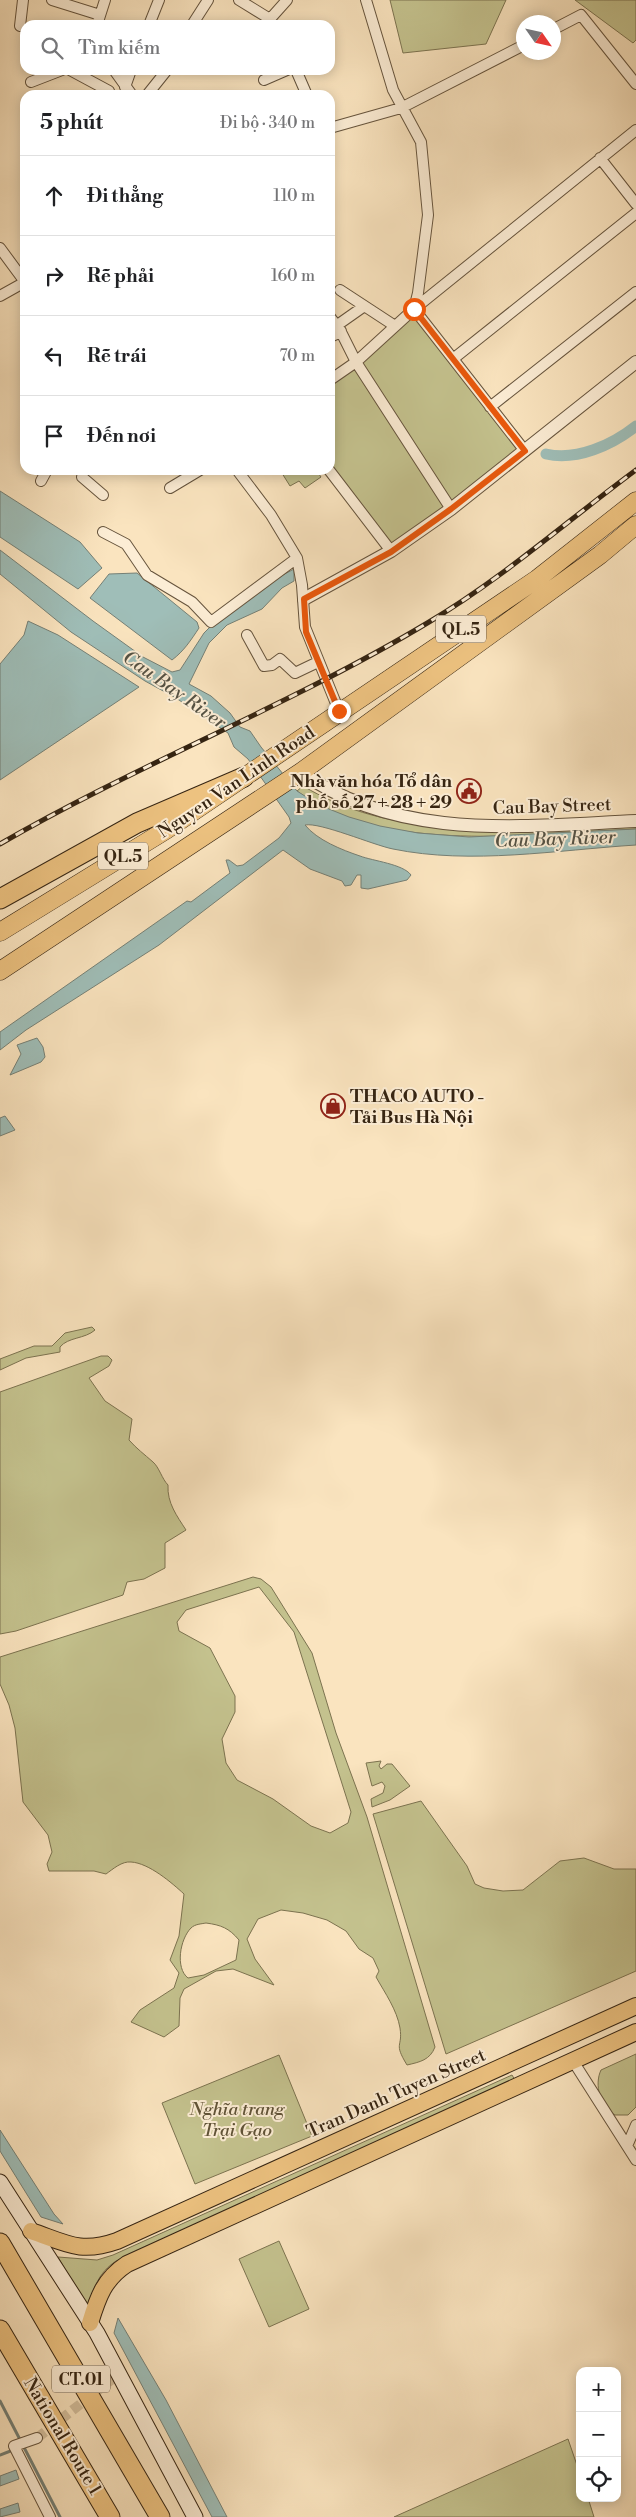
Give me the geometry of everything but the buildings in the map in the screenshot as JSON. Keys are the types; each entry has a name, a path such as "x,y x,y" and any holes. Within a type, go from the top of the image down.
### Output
{"highway":[{"name":"Nguyen Van Linh Road","path":"0,932 166,830 339,711 537,579 636,501"},
{"name":"Nguyen Van Linh Road","path":"0,971 300,773 600,555 636,525"},
{"path":"0,899 136,823 244,777"},
{"name":"CT.01","path":"0,2243 160,2517"},
{"name":"National Route 1","path":"0,2330 110,2517"}],"main road":[{"name":"Tran Danh Tuyen Street","path":"31,2231 87,2249 99,2248 636,2006"},
{"path":"90,2323 101,2290 114,2272 127,2264 636,2032"},
{"path":"562,2040 573,2061"},
{"path":"0,2182 90,2323 152,2433 195,2517"}],"street":[{"path":"21,20 23,0"},
{"path":"52,0 99,20 105,0"},
{"path":"151,20 159,0"},
{"path":"195,20 208,0"},
{"path":"239,0 270,20"},
{"path":"274,20 287,0"},
{"path":"366,0 393,90 420,142 428,215 418,293 414,309"},
{"path":"561,25 581,15 636,84"},
{"path":"335,127 401,108 516,49"},
{"path":"32,82 50,75"},
{"path":"78,75 103,90"},
{"path":"109,90 116,75"},
{"path":"117,75 127,90"},
{"path":"128,90 130,75"},
{"path":"151,90 162,75"},
{"path":"264,80 276,75"},
{"path":"298,75 305,90"},
{"path":"335,377 356,362 414,309 636,130"},
{"path":"600,158 636,204"},
{"path":"453,359 636,213"},
{"path":"0,248 20,275"},
{"path":"0,296 20,285"},
{"path":"340,290 363,307 395,326"},
{"path":"490,407 636,292"},
{"path":"363,307 336,325 356,362 451,509"},
{"path":"414,309 525,451"},
{"path":"304,599 391,552 451,509 636,362"},
{"path":"40,481 44,475"},
{"path":"170,488 192,475"},
{"path":"241,475 271,515 297,558 304,599 305,627 339,711"},
{"path":"333,475 391,552"},
{"path":"82,477 103,494"},
{"path":"103,532 126,544 147,575 192,602 211,622 297,558"},
{"path":"247,635 264,666 272,665 280,659 295,673 318,662"},
{"name":"Cau Bay Street","path":"300,773 359,804 429,821 507,826 636,820"},
{"path":"573,2061 636,2160"},
{"path":"627,2146 636,2125"},
{"path":"37,2438 14,2446 50,2517"}],"green space":[{"path":"390,0 506,0 486,44 403,53"},
{"path":"575,0 636,0 636,40 633,43"},
{"path":"414,309 525,451 391,551 334,475 335,376"},
{"path":"283,475 320,475 321,477 305,488 299,481 290,486"},
{"path":"303,786 332,801 362,812 378,817 426,825 636,823 636,829 507,836 460,836 414,832 371,825 331,811 297,791"},
{"path":"92,1327 95,1330 91,1333 63,1344 60,1347 60,1352 26,1358 0,1370 0,1359 34,1346 52,1346 65,1333"},
{"path":"101,1356 108,1356 112,1360 109,1366 89,1378 105,1401 132,1419 129,1440 157,1467 168,1485 169,1498 173,1509 186,1530 165,1543 165,1568 144,1579 127,1582 123,1595 16,1631 0,1634 0,1392"},
{"path":"253,1577 261,1579 271,1587 312,1653 336,1733 367,1817 435,2047 430,2055 427,2058 407,2065 399,2048 401,2034 396,2015 376,1977 379,1971 373,1958 359,1949 346,1931 327,1920 303,1913 281,1910 258,1919 247,1939 255,1959 274,1985 233,1969 216,1971 184,1989 180,1998 179,2026 164,2037 131,2022 140,2010 174,1988 179,1973 170,1960 179,1936 184,1894 167,1879 138,1863 128,1862 121,1864 106,1874 94,1871 49,1871 47,1864 52,1852 48,1835 23,1802 15,1728 9,1705 0,1684 0,1657","holes":["259,1587 294,1632 351,1812 348,1823 330,1833 311,1826 273,1799 237,1780 226,1763 222,1739 235,1712 235,1696 210,1648 179,1631 177,1622 186,1610","206,1923 224,1928 239,1940 236,1960 204,1975 188,1978 181,1968 180,1961 184,1939 193,1927"]},
{"path":"381,1761 379,1766 381,1769 387,1764 392,1764 410,1786 390,1800 372,1807 371,1799 383,1793 385,1786 382,1782 372,1786 366,1763"},
{"path":"421,1801 467,1866 475,1884 484,1888 503,1891 523,1890 560,1861 584,1858 614,1869 636,1869 636,1971 446,2054 373,1814"},
{"path":"636,2054 636,2107 628,2115 615,2115 602,2101 600,2095 598,2082 601,2070"},
{"name":"Nghĩa trang Trại Gạo","path":"279,2055 312,2136 195,2184 162,2103"},
{"path":"512,2075 515,2080 116,2261 101,2276 87,2308 58,2257 97,2260 113,2255"},
{"path":"279,2241 309,2309 269,2327 239,2259"},
{"path":"568,2439 576,2462 576,2502 589,2502 594,2517 394,2517"}],"water":[{"path":"0,491 80,542 102,568 78,589 0,537"},
{"name":"Cau Bay River","path":"0,550 143,657 172,672 180,670 204,633 216,621 279,577 294,569 294,581 282,588 262,609 227,625 209,643 189,684 211,696 230,713 240,727 250,731 297,791 319,805 349,817 380,826 418,833 469,837 636,829 636,845 514,855 453,856 393,849 334,830 305,825 323,840 338,848 366,858 395,865 411,875 407,880 368,889 361,888 361,875 357,875 351,885 345,886 342,881 310,869 283,850 159,945 26,1030 0,1050 0,1032 187,901 191,902 230,873 226,860 237,866 243,865 279,838 291,823 289,817 248,759 234,747 228,733 71,632 0,574"},
{"path":"137,573 197,622 199,628 184,649 172,660 90,598 109,574"},
{"path":"28,621 58,635 139,687 0,780 0,664 24,635"},
{"path":"37,1038 43,1047 45,1057 41,1062 10,1075 21,1054 17,1045"},
{"path":"5,1116 15,1130 0,1136 0,1118"},
{"path":"0,2130 54,2214 63,2224 41,2217 0,2151"},
{"path":"118,2318 166,2400 227,2517 212,2517 114,2333"},
{"path":"16,2470 19,2479 0,2486 0,2476"},
{"path":"18,2503 20,2512 0,2517 0,2509"}],"waterway":[{"path":"546,454 558,456 594,450 627,433 636,426"},
{"path":"0,2401 60,2517"},
{"path":"0,2455 13,2450"}],"tunnel":[{"path":"37,2438 120,2373"}],"railway":[{"path":"0,844 107,787 323,680 429,622 509,568 636,470"}],"place":[{"name":"Nhà văn hóa Tổ dân phố số 27 + 28 + 29","path":"469,791"},
{"name":"THACO AUTO - Tải Bus Hà Nội","path":"333,1106"}],"route":[{"path":"339,711 306,632 304,599 391,552 451,509 525,451 414,309"}]}
